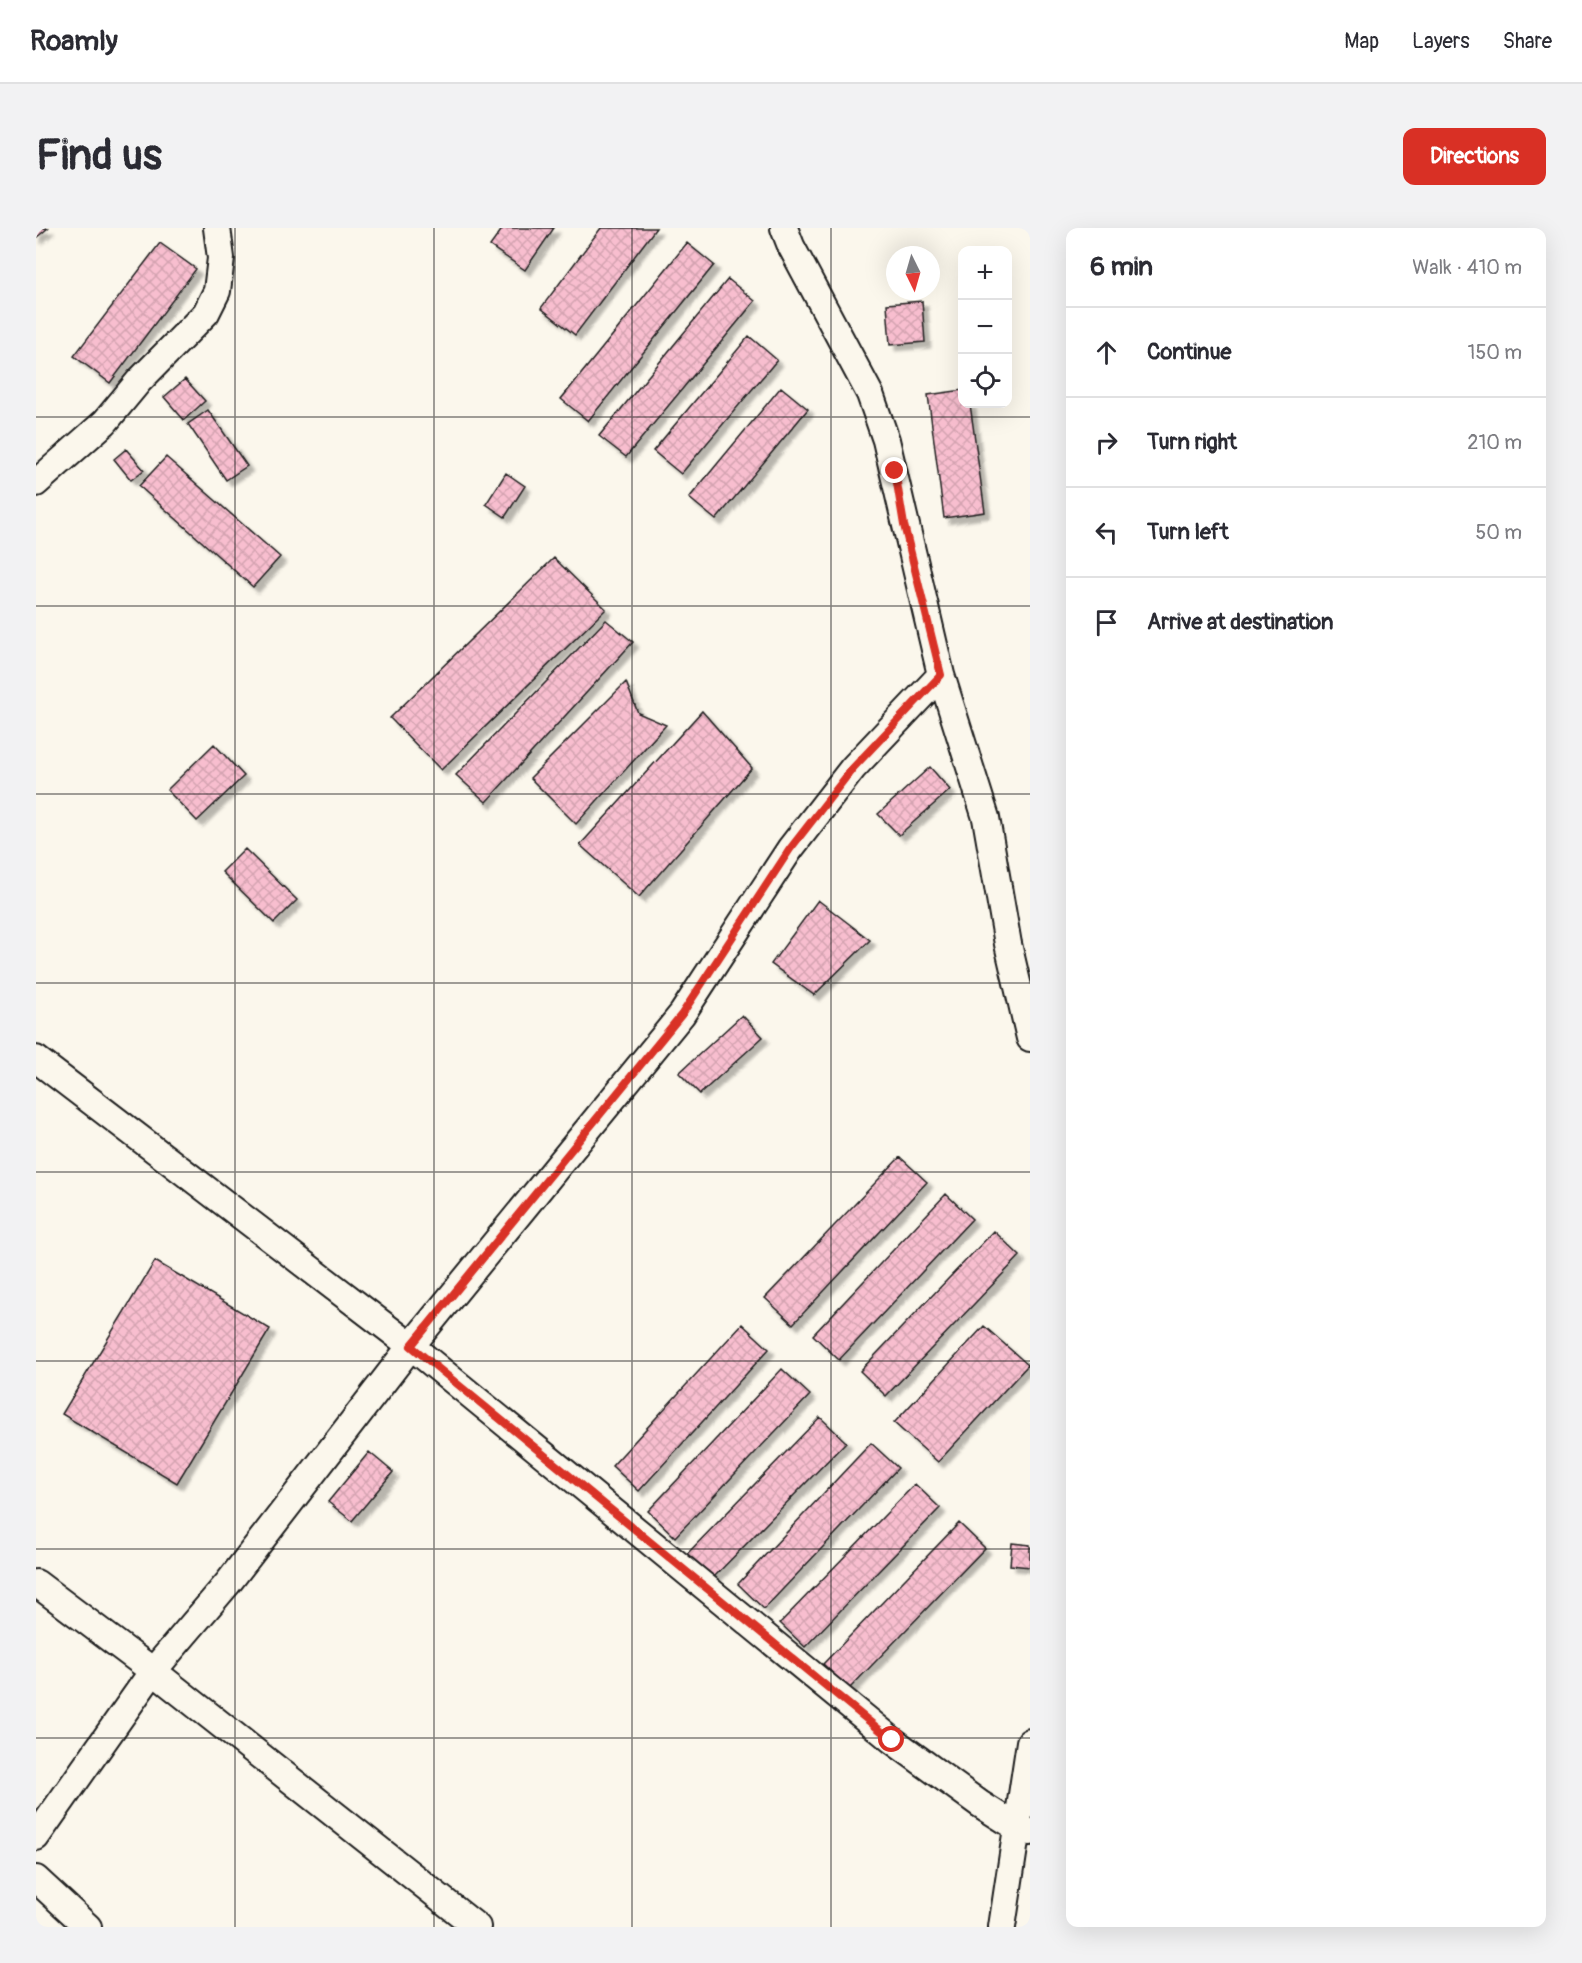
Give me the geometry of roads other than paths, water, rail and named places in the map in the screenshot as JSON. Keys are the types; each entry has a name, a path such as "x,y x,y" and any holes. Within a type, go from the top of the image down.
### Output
{"street":[{"path":"36,483 105,422 139,381 206,313 217,291 221,258 217,228"},
{"path":"784,228 791,246 870,394 895,471 904,525 941,675 986,818 1008,944 1025,990 1030,1038"},
{"path":"36,1837 153,1671 228,1582 411,1346 682,1014 790,849 853,768 941,675"},
{"path":"36,1059 411,1346 892,1740 1024,1830"},
{"path":"36,1583 153,1671 477,1927"},
{"path":"1002,1927 1024,1830 1030,1742"},
{"path":"36,1879 88,1927"}]}
